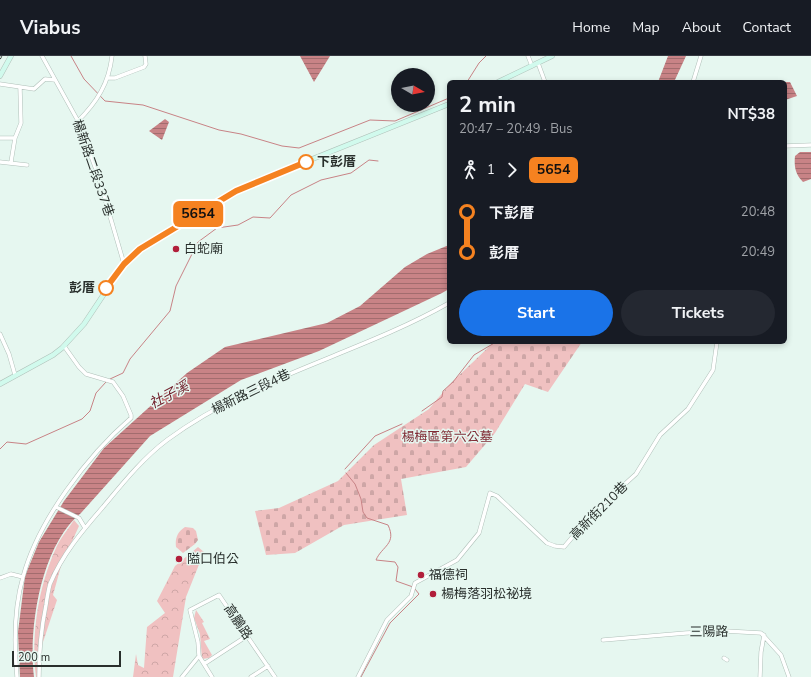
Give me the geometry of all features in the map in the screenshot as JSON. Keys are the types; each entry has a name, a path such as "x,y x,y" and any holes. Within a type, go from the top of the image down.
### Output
{"main road":[{"path":"0,76 11,56"},
{"path":"502,80 552,56"},
{"path":"0,384 53,355 64,346 84,324 124,264 140,249 248,185 447,105"}],"street":[{"name":"楊新路二段337巷","path":"42,56 78,121 98,175 124,264"},
{"path":"78,121 94,104 102,92 108,78 112,56"},
{"path":"108,78 115,78 144,67 146,64 145,56"},
{"path":"528,56 532,66"},
{"path":"694,80 701,56"},
{"path":"538,63 544,80"},
{"path":"0,84 34,89 44,79 55,80"},
{"path":"11,162 15,138 21,123 20,88"},
{"path":"0,138 15,138"},
{"path":"787,146 811,145"},
{"path":"0,162 11,162 27,165"},
{"name":"楊新路三段4巷","path":"40,677 42,627 50,586 64,556 85,528 141,462 166,440 197,419 286,374 398,330 447,304"},
{"path":"0,334 9,354 15,375"},
{"name":"高新街210巷","path":"358,677 387,620 411,596 415,583 457,560 479,533 490,493 497,496 547,543 564,547 593,513 636,474 660,435 688,409 713,370 716,344"},
{"path":"17,677 16,633 23,577 38,540 58,507 92,457 112,434 131,418 123,396 113,382 101,377 86,374 64,346"},
{"path":"58,507 79,518 85,528"},
{"path":"0,578 12,574 23,577"},
{"name":"高鵬路","path":"212,677 199,656 198,642 190,610 219,595 275,677"},
{"name":"三陽路","path":"604,640 665,634 725,631 761,633 764,635"},
{"path":"760,677 761,652 764,635"},
{"path":"764,635 781,655 789,677"},
{"path":"204,664 247,636"},
{"path":"182,677 199,656"},
{"path":"251,677 268,666"}],"green space":[{"name":"楊梅區第六公墓","path":"492,344 581,344 548,392 525,384 495,433 466,467 401,479 407,515 344,525 295,553 266,555 255,511 279,508 338,481 374,445 429,409 450,384"},
{"path":"74,520 79,526 61,566 53,595 57,600 38,657 38,677 36,677 34,644 40,595 56,548"},
{"path":"185,527 193,528 196,531 198,540 183,553 176,547 176,541 178,533"},
{"path":"198,547 204,552 186,597 173,677 133,677 136,654 138,665 144,668 147,627 165,613 157,601 175,566"},
{"path":"196,610 204,622 202,623 210,639 204,641 212,655 209,658 202,659 200,634 194,618"}],"water":[{"path":"300,56 330,56 314,82"},
{"path":"668,56 686,56 675,80 659,80"},
{"path":"787,82 790,82 797,96 787,99"},
{"path":"165,119 169,122 162,140 149,131"},
{"path":"800,152 811,152 811,179 803,182 798,176 795,167 795,156"},
{"path":"447,246 447,290 319,351 241,380 150,436 67,527 56,545 47,566 40,589 36,612 33,635 34,677 20,677 18,632 25,576 39,542 64,501 104,448 187,373 225,347 327,323 360,306 405,267 427,254"}],"waterway":[{"path":"71,56 84,79 105,101 143,105 219,130 241,134 282,146 299,148 370,120 395,121 447,99"},
{"path":"468,80 479,63 486,56"},
{"name":"社子溪","path":"110,379 123,373 130,359 170,311 176,286 198,242 217,228 238,225 253,217 270,218 291,195 321,180 351,173 369,160 378,161"},
{"path":"422,411 442,397 443,391 453,382 474,355 493,344"},
{"name":"社子溪","path":"0,449 7,442 26,444 82,419 90,411 96,393 106,382"},
{"path":"345,469 375,436 402,424"},
{"path":"346,473 355,484 361,499 363,512 367,518 388,525 391,537 390,541 376,560 395,562 398,567 396,581 413,587"},
{"path":"361,677 390,623 419,594 415,589"}],"bus line":[{"name":"5654","path":"106,288 124,264 140,249 236,191 306,162"}],"place":[{"name":"下彭厝","path":"306,162"},
{"name":"白蛇廟","path":"176,249"},
{"name":"彭厝","path":"106,288"},
{"name":"隘口伯公","path":"179,559"},
{"name":"福德祠","path":"421,575"},
{"name":"楊梅落羽松祕境","path":"433,594"}]}
